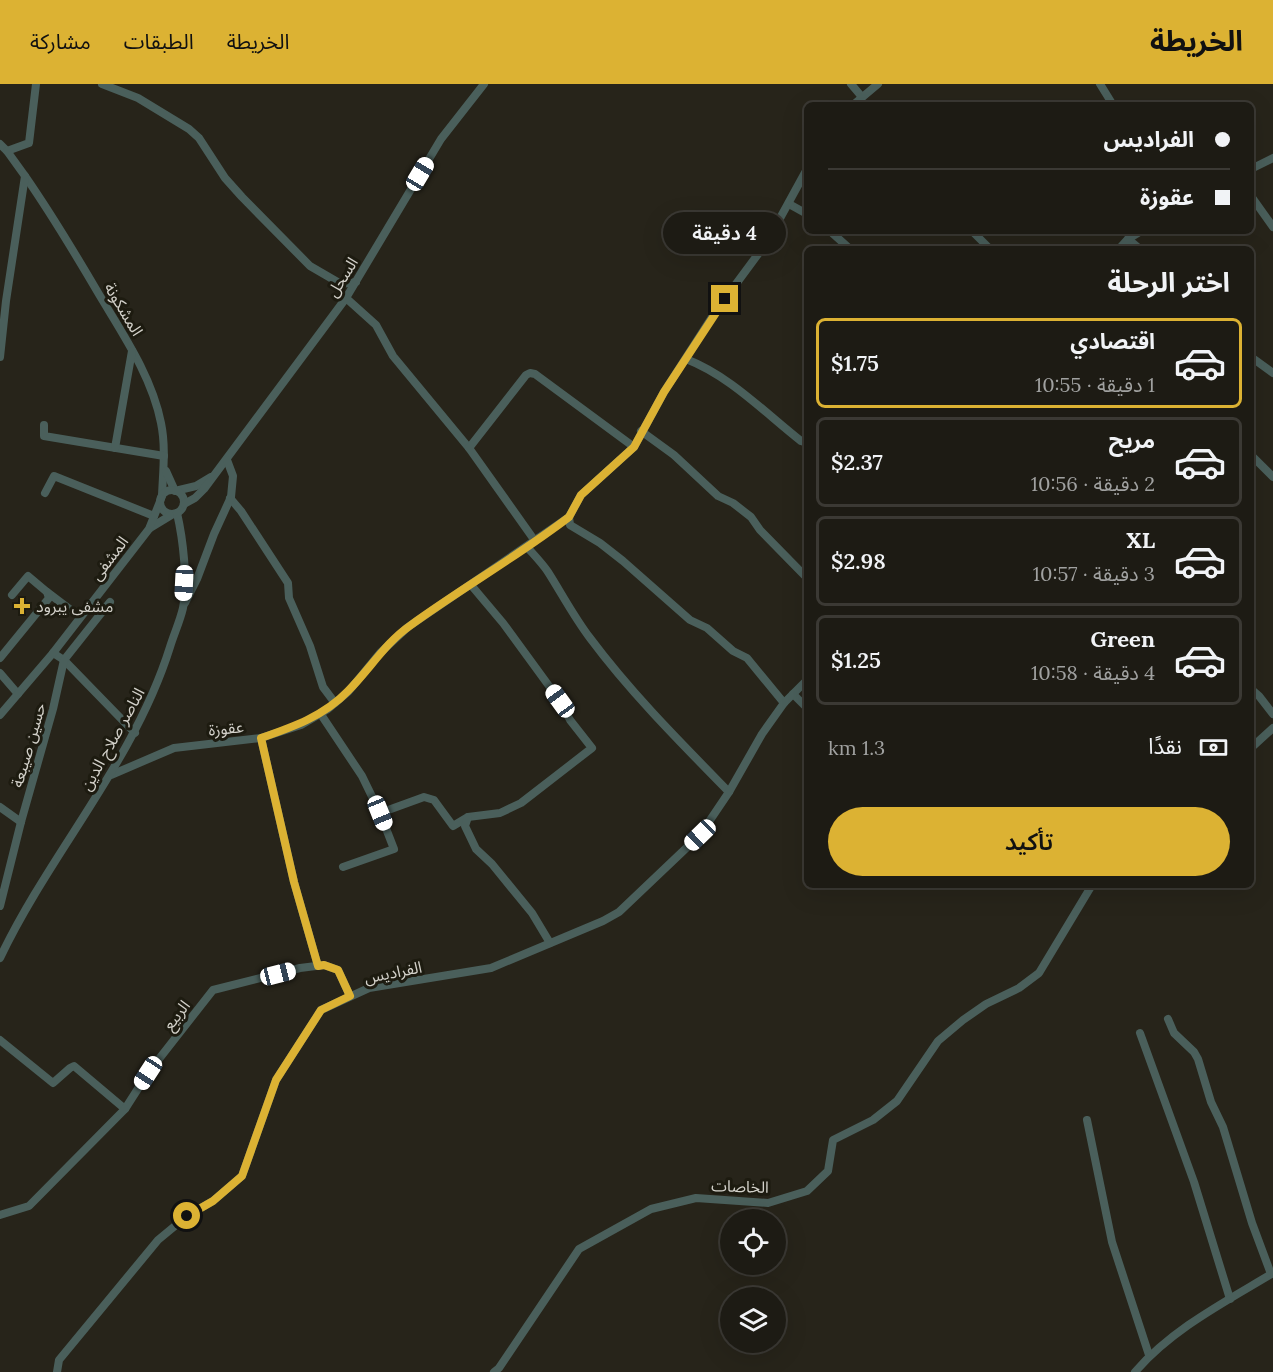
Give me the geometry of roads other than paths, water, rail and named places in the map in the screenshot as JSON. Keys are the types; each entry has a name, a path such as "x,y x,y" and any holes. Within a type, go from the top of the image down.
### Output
{"street":[{"path":"102,84 138,98 189,129 199,138 231,184 310,266 341,284 356,282"},
{"name":"السحل","path":"184,504 204,489 227,460 346,298 441,139 484,84"},
{"path":"851,84 862,97"},
{"path":"856,102 878,84"},
{"path":"1100,84 1111,102"},
{"path":"7,151 29,143 37,85"},
{"name":"المشكونة","path":"0,144 47,207 132,349 150,389 161,423 165,470"},
{"path":"1254,167 1273,158"},
{"name":"عقوزة","path":"111,775 174,748 261,738 301,724 348,692 380,653 408,627 569,517 581,495 634,447 641,431 716,311 767,242 804,175"},
{"path":"0,357 25,176"},
{"path":"1254,200 1273,227"},
{"path":"789,204 804,212"},
{"path":"833,234 847,246"},
{"path":"975,234 987,246"},
{"path":"1122,246 1136,234"},
{"path":"1128,239 1136,246"},
{"path":"346,298 376,325 393,356 469,448 535,541"},
{"path":"115,448 132,349"},
{"path":"686,359 700,365 751,399 804,442"},
{"path":"1254,359 1273,373"},
{"path":"469,448 526,375 530,373 535,374 634,447"},
{"path":"44,425 44,436 164,456"},
{"path":"641,431 674,455 718,496 733,503 751,517 760,530 804,575"},
{"path":"1254,458 1273,477"},
{"path":"183,607 230,498 233,476 227,460"},
{"path":"148,529 175,513 184,504 183,497 175,491 165,470"},
{"path":"165,470 162,498 164,510 175,513"},
{"path":"45,493 54,476 154,516"},
{"path":"148,529 167,492 196,486 212,477"},
{"path":"230,498 288,583 289,598 310,646 323,687 335,703"},
{"name":"الناصر صلاح الدين","path":"0,958 32,896 111,775 135,733 159,681 183,607 184,583 180,526 175,513"},
{"path":"569,517 570,525 600,543 623,561 690,620 707,628 733,651 747,658 784,703"},
{"name":"المشفى","path":"0,715 53,652 148,529"},
{"path":"527,547 547,571 568,608 590,638 626,682 656,713 665,727 729,792"},
{"path":"12,595 28,576 80,617"},
{"path":"380,813 424,797 434,800 453,826 468,817 500,813 521,803 592,748 503,623 471,585"},
{"path":"0,658 49,598 47,592"},
{"path":"64,660 110,602"},
{"path":"53,652 64,660 135,733"},
{"name":"حسين صيبعة","path":"0,906 64,660"},
{"path":"0,664 2,675 18,694"},
{"name":"الفراديس","path":"57,1372 59,1360 158,1240 187,1216 213,1201 242,1176 276,1080 321,1010 369,988 491,968 603,921 619,912 700,835 729,792 762,734 784,703 804,683"},
{"path":"1254,692 1273,714"},
{"path":"793,694 804,705"},
{"path":"320,713 362,776 394,849 343,867"},
{"path":"1254,745 1273,728"},
{"path":"261,738 294,882 318,966 324,965 338,970 350,996"},
{"path":"0,807 21,822"},
{"path":"468,817 465,826 476,849 492,864 532,913 550,944"},
{"name":"الخاصات","path":"494,1372 499,1368 579,1249 651,1209 696,1198 768,1203 807,1191 828,1171 833,1140 873,1120 897,1101 938,1041 986,1004 1019,988 1039,973 1090,888"},
{"name":"الربيع","path":"0,1215 28,1206 125,1109 148,1073 213,990 300,968 318,966"},
{"path":"1135,1372 1149,1355 1193,1321 1272,1273 1252,1223 1223,1127 1211,1102 1198,1059 1174,1033 1168,1019"},
{"path":"1140,1033 1194,1182 1230,1299"},
{"path":"0,1040 53,1083 75,1066 125,1109"},
{"path":"1088,1120 1113,1242 1149,1355"}],"place":[{"name":"مشفى يبرود","path":"22,606"}]}
